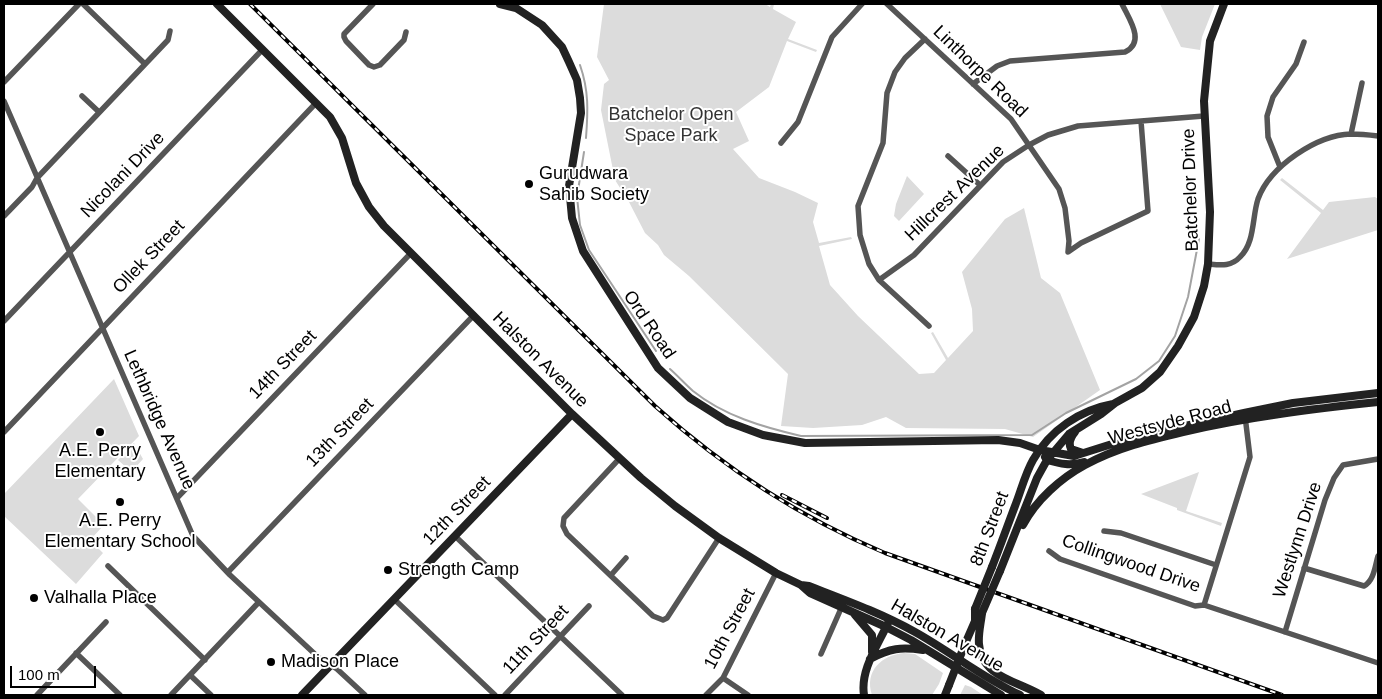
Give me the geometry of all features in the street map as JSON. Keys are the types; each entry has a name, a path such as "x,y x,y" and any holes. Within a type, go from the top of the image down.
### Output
{"main road":[{"name":"Halston Avenue","path":"217,4 330,118 342,138 356,182 369,207 384,226 619,459 667,500 719,538 776,573 800,585 810,594 890,618 917,632 972,668 1020,695"},
{"name":"Ord Road","path":"500,4 516,8 542,24 562,47 570,62 577,80 581,112 570,186 571,211 583,251 658,368 690,398 728,422 763,435 805,443 998,440 1025,444 1040,450 1053,452"},
{"name":"Batchelor Drive","path":"1047,460 1069,434 1102,414 1115,403 1142,388 1160,372 1178,346 1194,317 1204,286 1208,264 1210,212 1204,100 1210,41 1224,4"},
{"name":"Westsyde Road","path":"1010,548 1025,521 1046,494 1074,471 1105,455 1161,437 1293,404 1378,394"},
{"name":"Westsyde Road","path":"1053,452 1074,456 1130,438 1245,416 1378,402"},
{"name":"Batchelor Drive","path":"1040,450 1065,424 1080,414 1115,403"},
{"name":"12th Street","path":"302,695 572,414"},
{"path":"1079,427 1072,436 1071,449 1087,453"},
{"path":"1040,450 1047,460 1065,465 1074,465 1105,455"},
{"name":"8th Street","path":"979,611 992,567 1027,473 1040,450"},
{"name":"8th Street","path":"945,695 974,621 1000,571 1037,478 1047,460"},
{"name":"Halston Avenue","path":"843,603 852,612 886,627 927,650 998,694"},
{"path":"979,611 978,641 984,662 992,671 1041,695"},
{"path":"852,612 872,636 873,645 864,678 864,695"},
{"path":"870,659 890,618"},
{"path":"870,659 893,649 927,650"}],"street":[{"path":"4,82 79,4"},
{"path":"83,4 145,64"},
{"path":"373,4 344,34 346,41 369,65 380,65 404,40 406,32"},
{"path":"781,143 798,122 832,37 862,4"},
{"name":"Linthorpe Road","path":"887,4 1010,118 1059,189 1065,208 1069,241 1068,252 1081,243 1148,211 1141,121"},
{"path":"974,84 997,66 1010,62 1125,52 1132,49 1136,43 1135,34 1122,4"},
{"path":"4,216 37,178 168,40 170,31"},
{"path":"925,39 905,58 895,72 887,93 883,143 858,206 860,235 869,264 879,280 928,326"},
{"path":"1280,167 1268,137 1267,116 1273,97 1296,64 1304,42"},
{"name":"Nicolani Drive","path":"4,321 263,49"},
{"path":"1351,134 1362,83"},
{"path":"82,96 99,112"},
{"name":"Lethbridge Avenue","path":"4,101 194,536 228,572 318,657 337,669 365,695"},
{"name":"Ollek Street","path":"4,432 316,103"},
{"name":"Hillcrest Avenue","path":"879,280 914,255 1004,162 1029,145 1048,136 1078,126 1204,116"},
{"path":"1208,264 1223,265 1232,263 1242,256 1248,245 1259,198 1269,180 1280,167 1304,149 1330,138 1351,134 1378,136"},
{"path":"948,156 980,185"},
{"name":"14th Street","path":"177,498 411,253"},
{"name":"13th Street","path":"228,572 474,315"},
{"name":"Collingwood Drive","path":"1204,605 1250,457 1245,416"},
{"path":"619,459 564,518 563,526 567,534 654,616 663,620 670,614 719,538"},
{"name":"Westlynn Drive","path":"1284,632 1325,500 1338,471 1348,464 1378,459"},
{"path":"1104,531 1121,533 1216,565"},
{"path":"455,536 622,695"},
{"name":"Collingwood Drive","path":"1049,551 1060,559 1195,606 1204,605 1378,663"},
{"path":"1304,568 1364,586 1367,585 1371,578 1378,556"},
{"path":"611,575 626,558"},
{"path":"108,566 205,660"},
{"name":"10th Street","path":"706,695 723,678 776,573"},
{"path":"394,599 495,695"},
{"path":"171,695 259,602"},
{"path":"821,654 843,603"},
{"name":"11th Street","path":"504,695 589,606"},
{"path":"37,695 106,622"},
{"path":"76,653 120,695"},
{"path":"190,675 211,695"},
{"path":"723,678 748,695"}],"green space":[{"name":"Batchelor Open Space Park","path":"604,4 765,4 770,7 771,4 774,4 773,9 796,22 788,39 817,50 816,52 787,41 769,87 736,112 749,141 733,149 759,178 818,203 813,222 819,243 851,237 852,239 819,246 830,285 858,316 919,374 934,373 946,360 931,333 933,332 948,358 973,331 972,309 962,272 1005,219 1024,208 1041,278 1060,293 1100,390 1033,437 1005,429 906,428 886,417 862,425 813,428 781,426 788,374 689,276 664,255 658,245 645,233 615,180 601,110 604,84 609,80 597,57"},
{"path":"1160,4 1215,4 1202,37 1200,50 1181,47"},
{"path":"907,176 924,194 899,221 894,216 896,204"},
{"path":"1282,178 1323,210 1329,202 1375,197 1378,199 1378,230 1287,259 1321,213 1280,180"},
{"path":"114,379 139,436 78,499 104,525 90,540 103,553 76,584 4,516 4,494"},
{"path":"134,443 143,459 134,469 128,469 118,460"},
{"path":"1199,472 1186,511 1222,523 1221,526 1141,494"},
{"path":"904,653 915,654 943,673 932,695 872,695 871,679 877,666 889,657"},
{"path":"965,685 971,687 983,695 960,695"}],"waterway":[{"path":"580,65 587,101 586,138"},
{"path":"584,152 577,197 580,225 589,250 656,351"},
{"path":"670,369 705,400 731,414 772,429 801,436 1032,435 1066,413 1136,379 1159,361 1175,336 1188,297 1199,239"}],"railway":[{"path":"250,4 655,406 681,429 735,470 822,524 885,553 1282,695"},
{"path":"782,495 827,518"}],"place":[{"name":"Gurudwara Sahib Society","path":"529,184"},
{"name":"A.E. Perry Elementary","path":"100,432"},
{"name":"A.E. Perry Elementary School","path":"120,502"},
{"name":"Strength Camp","path":"388,570"},
{"name":"Valhalla Place","path":"34,598"},
{"name":"Madison Place","path":"271,662"}]}
